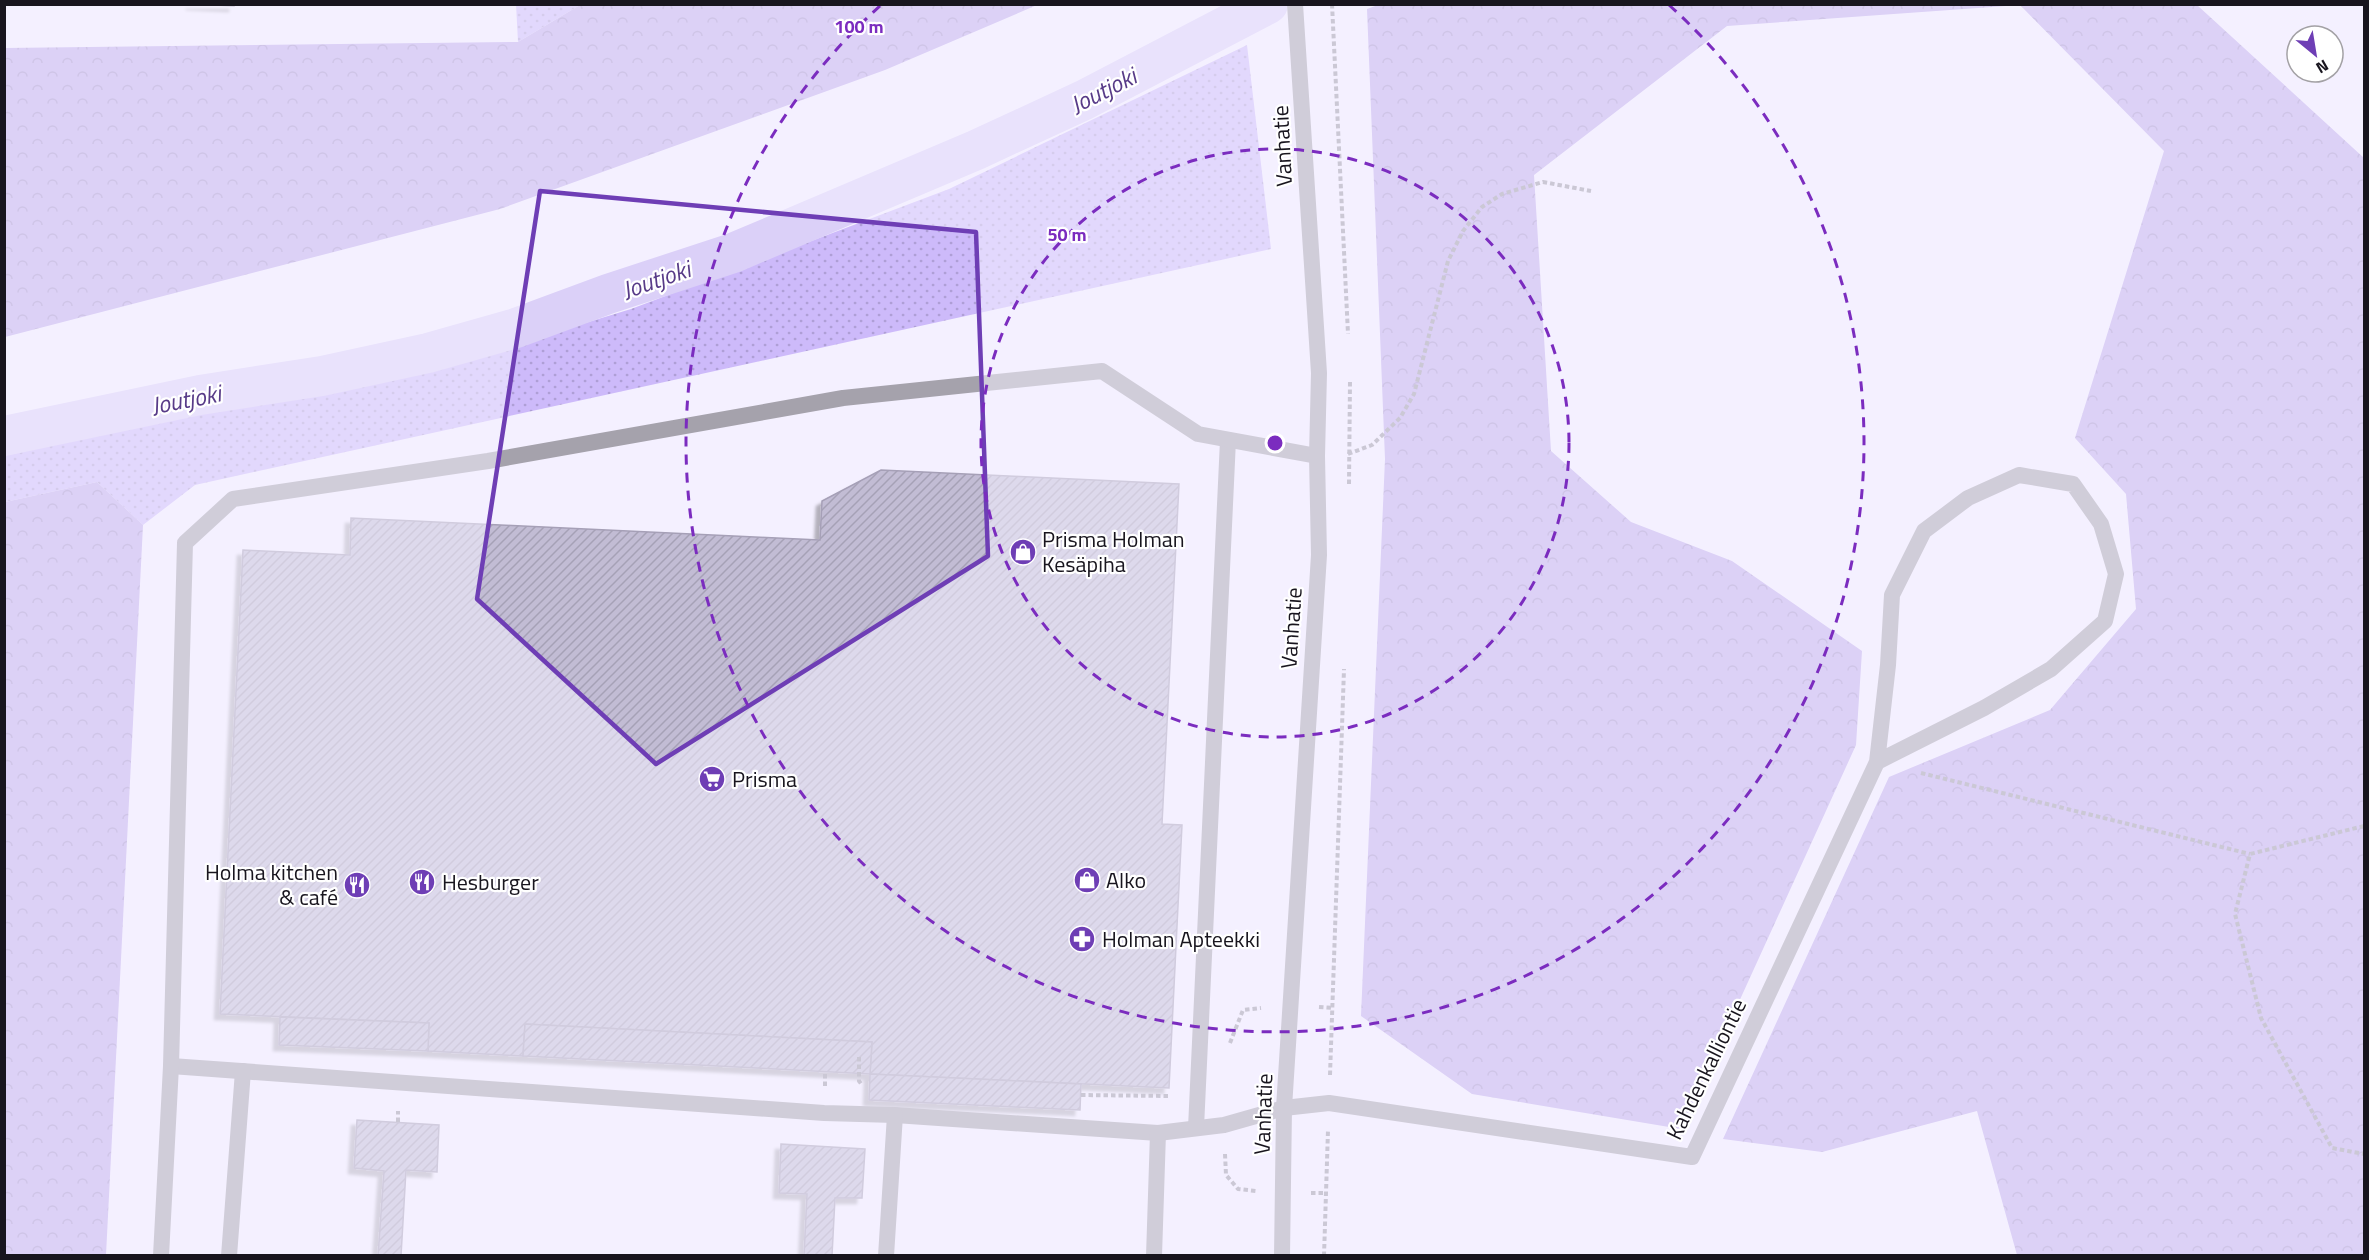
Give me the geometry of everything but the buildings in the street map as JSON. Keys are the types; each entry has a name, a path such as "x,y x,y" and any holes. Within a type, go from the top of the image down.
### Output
{"street":[{"name":"Vanhatie","path":"1282,1256 1284,1108 1319,555 1317,456 1319,373 1295,4"},
{"path":"161,1256 171,1066 185,543 233,499 488,461 843,398 1102,371 1198,434 1317,456"},
{"path":"1196,1128 1228,440"},
{"name":"Kahdenkalliontie","path":"1284,1108 1329,1103 1692,1157 1876,762 1888,665 1892,595 1924,531 1968,498 2019,475 2073,484 2101,524 2116,574 2105,621 2051,669 1984,708 1876,762"},
{"path":"171,1066 812,1112 895,1115 1158,1133 1224,1125 1284,1108"},
{"path":"229,1256 243,1071"},
{"path":"886,1256 895,1115"},
{"path":"1154,1256 1158,1133"}],"path":[{"path":"1332,4 1336,56"},
{"path":"1317,456 1350,454 1372,445 1400,418 1414,394 1448,261 1463,231 1482,207 1502,194 1542,182 1591,191"},
{"path":"1876,762 2250,854 2364,826"},
{"path":"2250,854 2235,914 2261,1018 2332,1148 2364,1154"},
{"path":"858,1074 859,1057"},
{"path":"1081,1095 1198,1096"}],"highlighted area":[{"path":"540,191 976,232 988,556 656,764 477,599"}],"shaded area":[{"path":"516,4 580,5 518,42"},
{"path":"1247,45 1271,249 195,485 143,525 97,482 5,502 4,456 146,424 418,374 631,309 949,189"}],"green space":[{"path":"580,5 1037,5 885,70 500,209 5,337 5,48 518,42"},
{"path":"1378,5 2020,5 1727,26 1534,175 1551,451 1631,522 1732,561 1862,651 1856,745 1681,1129 1472,1094 1361,1016 1385,459 1367,9"},
{"path":"2020,5 2197,5 2364,158 2364,1255 2017,1255 1977,1111 1822,1152 1723,1139 1889,777 2050,710 2136,609 2126,494 2075,438 2164,151"},
{"path":"97,482 143,525 106,1255 5,1255 5,502"}],"waterway":[{"name":"Joutjoki","path":"4,436 200,395 322,376 428,353 516,328 608,294 733,253 976,150 1084,100 1268,4"}],"place":[{"name":"Prisma Holman Kesäpiha","path":"1023,552"},
{"name":"Prisma","path":"712,779"},
{"name":"Alko","path":"1087,880"},
{"name":"Hesburger","path":"422,882"},
{"name":"Holma kitchen & café","path":"357,885"},
{"name":"Holman Apteekki","path":"1082,939"}]}
